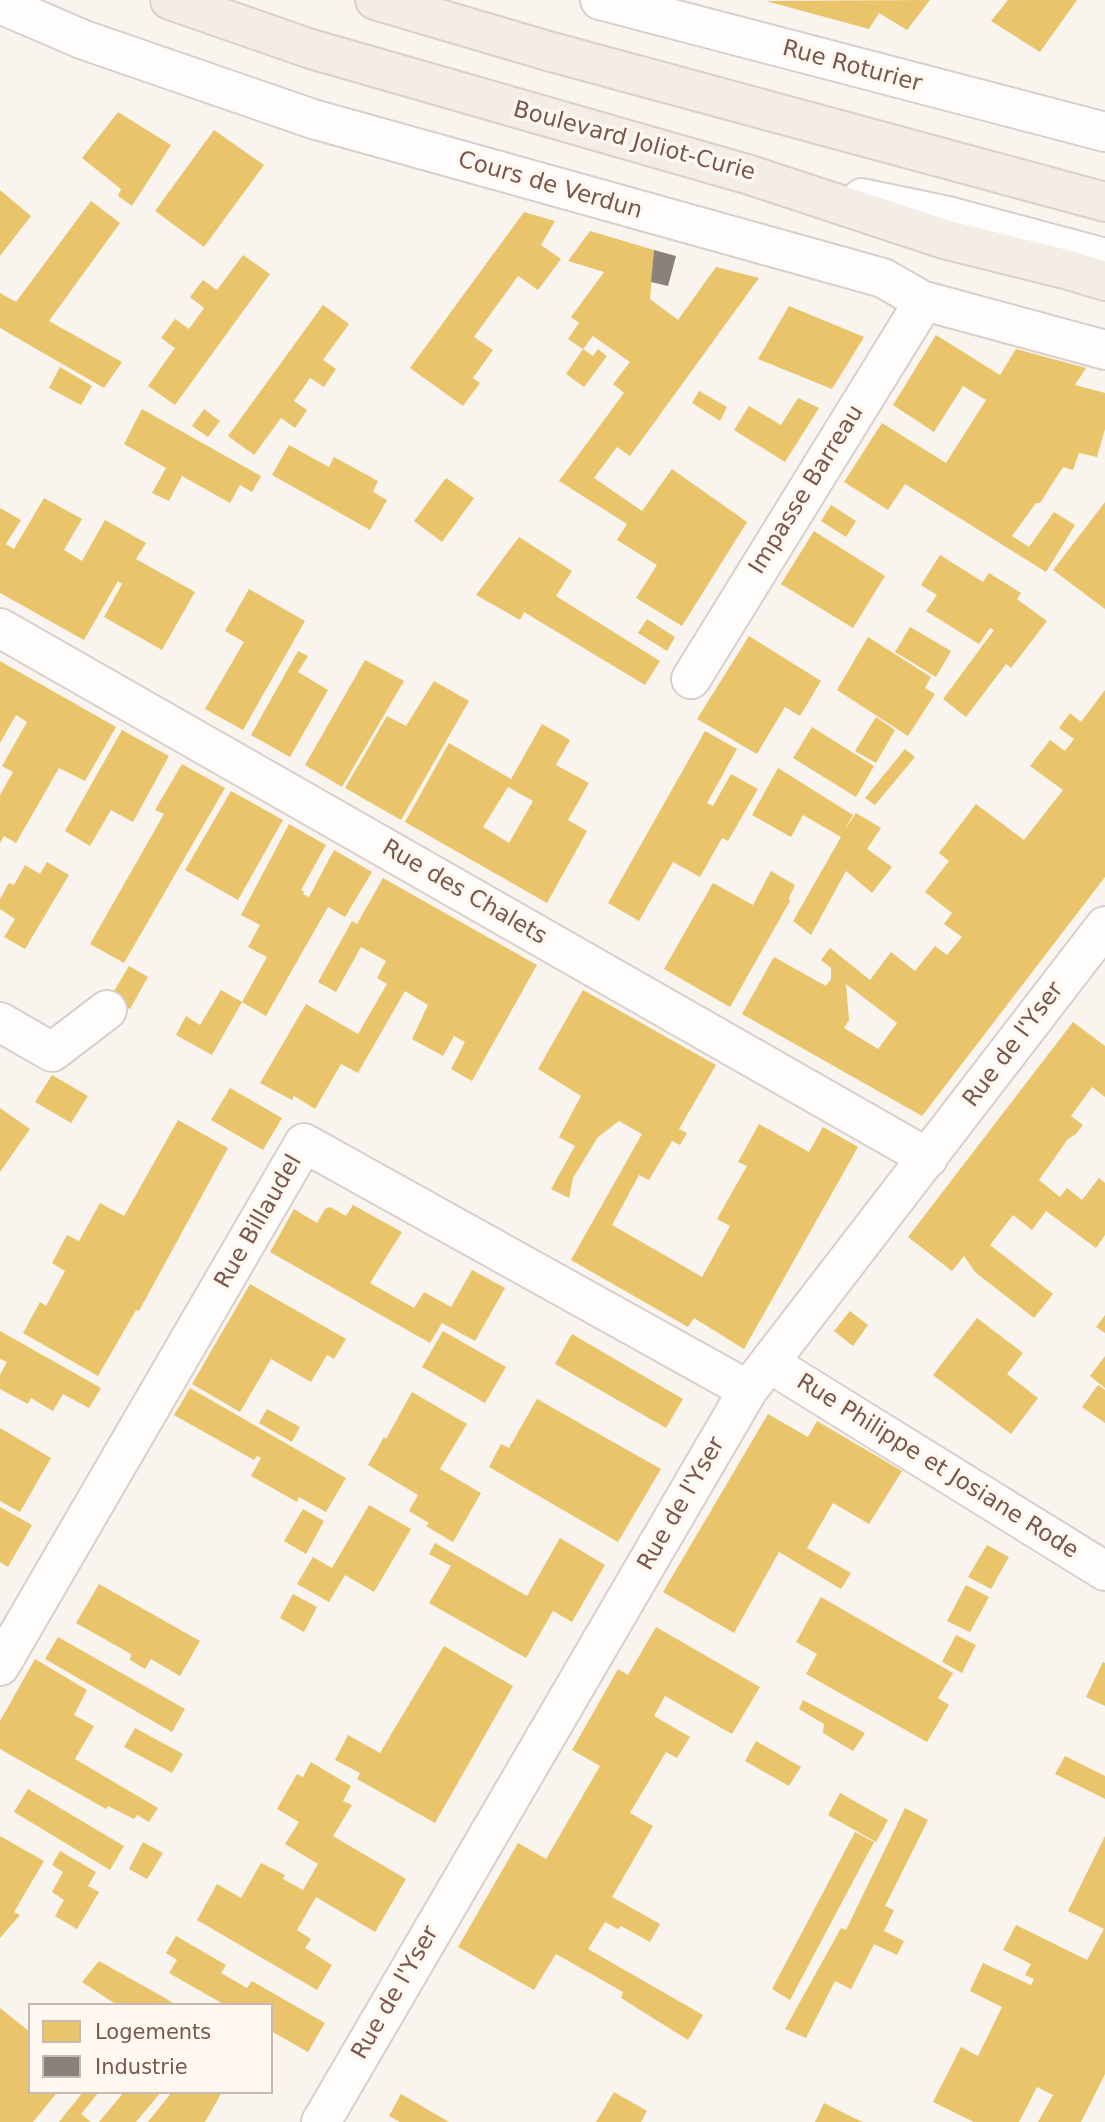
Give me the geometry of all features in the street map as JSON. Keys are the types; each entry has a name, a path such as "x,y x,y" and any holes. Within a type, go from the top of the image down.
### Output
{"main road":[{"name":"Boulevard Joliot-Curie","path":"170,0 311,49 750,175"},
{"path":"375,0 548,51 1105,202"},
{"path":"750,175 944,239 1105,281"}],"street":[{"name":"Rue Roturier","path":"600,0 1105,132"},
{"name":"Cours de Verdun","path":"0,4 84,40 313,119 883,278 921,300 1105,350"},
{"name":"Boulevard Joliot-Curie","path":"750,175 948,216 1105,258"},
{"name":"Impasse Barreau","path":"691,679 916,314 921,300"},
{"name":"Rue des Chalets","path":"0,628 928,1158"},
{"name":"Rue de l'Yser","path":"321,2122 759,1377 1105,926"},
{"path":"0,1022 52,1052 107,1010"},
{"name":"Rue Billaudel","path":"0,1666 304,1143 759,1377"},
{"name":"Rue Philippe et Josiane Rode","path":"759,1377 1105,1570"}],"building: Logements":[{"path":"930,0 907,30 879,13 869,29 766,1"},
{"path":"1008,0 1077,0 1040,52 991,21"},
{"path":"118,112 171,145 132,206 118,196 121,189 82,158"},
{"path":"214,130 264,165 204,247 155,211"},
{"path":"0,190 31,216 0,256"},
{"path":"91,201 120,223 49,321 122,362 104,388 0,328 0,293 16,302"},
{"path":"524,212 555,221 541,245 561,259 538,290 518,276 474,337 493,350 473,378 480,383 463,406 410,368"},
{"path":"590,231 654,250 650,299 678,320 716,267 759,278 630,456 617,447 594,478 642,511 672,469 747,522 682,626 636,598 657,565 617,540 627,524 559,481 624,393 613,384 630,362 593,336 583,349 568,339 579,323 571,317 604,272 568,261"},
{"path":"243,255 270,274 175,405 148,386 175,348 161,338 175,319 189,329 204,308 190,297 203,280 217,290"},
{"path":"323,305 349,324 323,360 336,369 324,387 310,378 294,401 307,410 295,428 281,418 254,455 228,436"},
{"path":"789,306 864,337 832,389 758,359"},
{"path":"936,335 1000,375 1016,349 1086,368 1075,385 1105,393 1105,429 1097,457 1079,453 1073,470 1063,467 1040,503 1036,503 1012,536 1029,547 1054,512 1075,525 1046,572 905,484 888,510 844,482 882,423 946,463 986,400 963,386 934,432 893,405"},
{"path":"583,349 593,356 598,349 607,356 584,387 566,374"},
{"path":"60,367 92,386 81,405 49,388"},
{"path":"699,391 727,407 720,421 692,403"},
{"path":"798,398 819,408 785,462 734,430 749,406 781,425"},
{"path":"142,409 261,476 252,492 240,485 230,503 182,476 169,501 152,493 166,468 124,444"},
{"path":"204,409 220,421 208,437 192,426"},
{"path":"289,445 329,467 334,457 378,481 373,492 387,500 370,530 272,475"},
{"path":"446,478 474,498 442,542 414,521"},
{"path":"44,498 82,519 64,550 82,561 105,520 146,543 136,559 195,592 162,650 104,617 122,584 118,581 84,640 0,593 0,508 21,520 6,544 14,549"},
{"path":"1105,502 1105,609 1053,570"},
{"path":"831,505 856,521 846,537 821,521"},
{"path":"814,531 885,576 853,628 781,584"},
{"path":"519,537 572,571 556,596 660,661 645,685 524,612 520,620 476,595"},
{"path":"940,555 983,582 989,573 1021,593 1017,599 1047,621 1011,668 1006,664 966,717 943,699 994,630 990,628 979,644 926,611 937,595 921,585"},
{"path":"249,589 305,621 243,730 205,709 244,642 225,631"},
{"path":"647,619 675,637 667,651 638,633"},
{"path":"910,627 951,651 936,677 895,652"},
{"path":"749,636 821,681 800,716 785,707 757,754 697,719"},
{"path":"868,637 931,677 925,688 935,694 908,736 837,690"},
{"path":"298,651 308,656 298,672 328,690 290,757 251,735"},
{"path":"365,660 404,681 342,787 305,765"},
{"path":"0,661 116,727 85,781 59,768 16,843 4,836 0,843 0,795 13,772 2,766 27,722 16,715 0,743"},
{"path":"434,681 469,701 401,820 345,788 387,716 406,726"},
{"path":"1105,690 1105,877 922,1116 742,1014 774,957 826,986 831,979 831,968 821,960 830,948 870,980 891,952 915,971 935,946 947,955 962,937 944,924 952,913 925,892 949,861 939,853 976,804 1024,840 1063,790 1030,766 1050,740 1065,751 1074,739 1059,728 1070,713 1081,722","holes":["846,984 897,1023 878,1049 844,1028 849,1020"]},
{"path":"876,717 895,730 876,763 855,751"},
{"path":"542,724 570,740 556,765 589,783 568,820 587,831 547,903 405,822 449,743 511,779","holes":["508,787 533,801 509,843 483,827"]},
{"path":"812,727 874,766 856,797 793,758"},
{"path":"122,730 169,756 133,822 111,810 90,846 65,831"},
{"path":"705,731 737,749 707,803 713,806 731,774 758,789 728,841 722,838 700,877 673,862 639,921 608,903"},
{"path":"905,749 915,757 875,805 865,798"},
{"path":"182,764 225,788 124,963 90,944 164,814 155,810"},
{"path":"778,768 853,815 844,831 856,813 881,828 867,849 892,867 872,893 846,871 811,935 793,921 841,837 803,815 791,837 752,815"},
{"path":"231,791 283,820 238,900 185,870"},
{"path":"289,824 326,845 301,890 303,894 309,897 334,850 372,872 345,917 328,907 266,1016 242,1002 267,957 248,947 260,925 241,915"},
{"path":"47,862 69,875 25,949 4,937 15,919 0,909 0,899 9,883 14,885 25,865 40,874"},
{"path":"771,871 795,885 790,901 730,1007 664,969 713,883 753,905"},
{"path":"383,878 537,965 472,1081 451,1069 465,1042 454,1036 443,1056 412,1039 428,1005 405,991 358,1073 341,1064 315,1109 294,1096 292,1100 260,1083 306,1004 358,1034 387,984 377,978 386,961 361,947 336,992 318,982 352,921 357,924"},
{"path":"129,966 148,977 130,1009 110,998"},
{"path":"221,990 242,1002 212,1055 176,1035 186,1016 200,1025"},
{"path":"583,990 716,1065 679,1129 687,1133 680,1145 672,1141 649,1180 639,1175 612,1225 702,1277 730,1226 717,1219 747,1166 738,1162 759,1124 809,1152 823,1127 858,1147 744,1349 694,1318 688,1327 571,1260 642,1134 619,1121 598,1137 573,1178 569,1198 551,1189 575,1146 559,1137 581,1096 538,1069"},
{"path":"1073,1022 1105,1046 1105,1097 1092,1087 1071,1116 1083,1125 1068,1139 1039,1180 1060,1197 1067,1188 1082,1200 1099,1178 1105,1183 1105,1235 1096,1248 1046,1211 1032,1230 1013,1215 990,1245 1053,1294 1034,1318 975,1272 964,1256 952,1271 908,1237"},
{"path":"52,1075 88,1096 71,1123 35,1102"},
{"path":"230,1088 282,1118 263,1150 211,1120"},
{"path":"0,1108 30,1129 0,1172"},
{"path":"178,1120 228,1148 139,1311 136,1310 98,1376 23,1333 40,1302 46,1306 65,1271 52,1263 67,1235 79,1241 100,1203 124,1216"},
{"path":"353,1205 402,1232 370,1283 414,1308 424,1292 451,1307 472,1270 505,1288 475,1341 442,1323 430,1343 270,1252 294,1209 317,1223 325,1209 330,1207 346,1216"},
{"path":"250,1284 346,1339 334,1359 327,1355 311,1382 271,1359 240,1412 192,1384"},
{"path":"850,1311 868,1325 853,1346 834,1331"},
{"path":"1105,1315 1105,1333 1096,1327"},
{"path":"977,1318 1023,1353 1007,1374 1038,1398 1011,1434 933,1375"},
{"path":"0,1331 101,1388 89,1408 63,1394 53,1411 31,1398 28,1404 0,1389 0,1375 7,1362 0,1359"},
{"path":"443,1331 506,1367 485,1403 422,1367"},
{"path":"572,1334 683,1399 666,1428 555,1364"},
{"path":"1105,1356 1105,1388 1090,1376"},
{"path":"1098,1385 1105,1390 1105,1423 1082,1407"},
{"path":"190,1388 346,1478 326,1512 299,1497 297,1502 251,1476 261,1458 257,1456 254,1460 174,1415"},
{"path":"412,1392 467,1424 440,1469 481,1493 453,1542 426,1526 429,1523 409,1511 418,1495 368,1465"},
{"path":"537,1399 661,1469 618,1542 489,1467 501,1444 509,1448"},
{"path":"267,1409 300,1427 292,1442 259,1423"},
{"path":"768,1414 808,1437 817,1421 902,1471 869,1524 833,1503 807,1548 851,1573 841,1589 779,1552 734,1633 663,1592"},
{"path":"0,1428 51,1458 20,1512 0,1501"},
{"path":"369,1505 411,1529 374,1592 345,1575 329,1602 297,1584 313,1557 332,1568"},
{"path":"0,1507 32,1525 8,1567 0,1562"},
{"path":"303,1509 324,1521 306,1554 284,1541"},
{"path":"560,1538 605,1565 572,1622 553,1611 526,1658 429,1603 451,1566 429,1554 435,1543 527,1596"},
{"path":"987,1545 1009,1557 991,1589 968,1577"},
{"path":"99,1584 200,1641 180,1676 151,1659 145,1669 130,1660 131,1654 76,1623"},
{"path":"966,1585 989,1597 970,1632 947,1621"},
{"path":"293,1594 317,1607 304,1632 280,1618"},
{"path":"821,1597 953,1673 938,1698 949,1705 927,1742 806,1674 817,1654 796,1642"},
{"path":"656,1627 760,1687 732,1734 665,1696 654,1716 690,1737 677,1758 666,1752 630,1813 653,1826 612,1897 660,1924 650,1942 621,1926 618,1929 605,1922 588,1949 703,2015 688,2040 621,1998 623,1992 556,1954 534,1990 458,1947 518,1843 546,1859 600,1766 572,1750 618,1669 628,1675"},
{"path":"956,1635 976,1645 962,1673 942,1662"},
{"path":"58,1637 185,1709 172,1732 45,1659"},
{"path":"444,1646 513,1686 435,1823 357,1779 360,1773 335,1760 348,1735 380,1753"},
{"path":"35,1659 87,1690 74,1715 94,1726 75,1759 158,1808 149,1822 137,1815 134,1819 108,1806 106,1809 0,1749 0,1721"},
{"path":"1103,1662 1105,1663 1105,1706 1086,1697"},
{"path":"803,1700 865,1733 853,1751 823,1733 824,1724 799,1709"},
{"path":"135,1728 183,1754 172,1773 124,1747"},
{"path":"756,1741 801,1767 789,1786 745,1761"},
{"path":"1065,1756 1105,1776 1105,1799 1055,1774"},
{"path":"311,1762 351,1786 343,1801 352,1805 333,1836 406,1879 375,1932 316,1897 297,1930 311,1939 305,1948 332,1965 317,1990 197,1920 217,1884 241,1898 261,1863 285,1875 283,1879 303,1890 318,1864 285,1844 299,1822 277,1809 297,1774 303,1777"},
{"path":"28,1789 124,1846 110,1870 14,1812"},
{"path":"840,1793 888,1820 876,1842 828,1815"},
{"path":"905,1808 928,1820 885,1906 894,1910 884,1931 904,1941 897,1955 874,1944 851,1989 835,1981 806,2038 785,2029 841,1928 846,1930"},
{"path":"855,1832 874,1842 790,2000 772,1989"},
{"path":"0,1836 44,1861 14,1912 20,1915 0,1938"},
{"path":"1105,1836 1105,2074 1081,2122 1038,2122 1053,2095 1037,2087 1019,2122 974,2122 933,2102 961,2047 978,2056 1002,2007 970,1991 983,1963 1031,1985 1034,1979 1025,1975 1031,1964 1003,1950 1016,1925 1087,1960 1104,1929 1068,1911"},
{"path":"143,1842 163,1853 147,1879 129,1869"},
{"path":"60,1851 96,1872 88,1886 99,1892 77,1929 55,1916 64,1900 52,1892 63,1872 52,1865"},
{"path":"176,1936 226,1965 221,1973 247,1988 252,1981 325,2023 308,2052 273,2032 273,2003 222,2003 169,1973 177,1960 166,1953"},
{"path":"99,1961 173,2003 114,2003 82,1982"},
{"path":"0,2008 28,2030 28,2094 56,2094 33,2122 0,2122"},
{"path":"614,2092 647,2111 641,2122 596,2122"},
{"path":"81,2094 97,2094 81,2114 91,2122 59,2122"},
{"path":"122,2094 159,2094 136,2122 99,2122"},
{"path":"170,2094 221,2094 205,2122 148,2122"},
{"path":"401,2094 449,2122 400,2122 389,2116"},
{"path":"824,2103 852,2117 863,2122 815,2122"}],"building: Industrie":[{"path":"654,250 676,256 668,286 651,282"}]}
